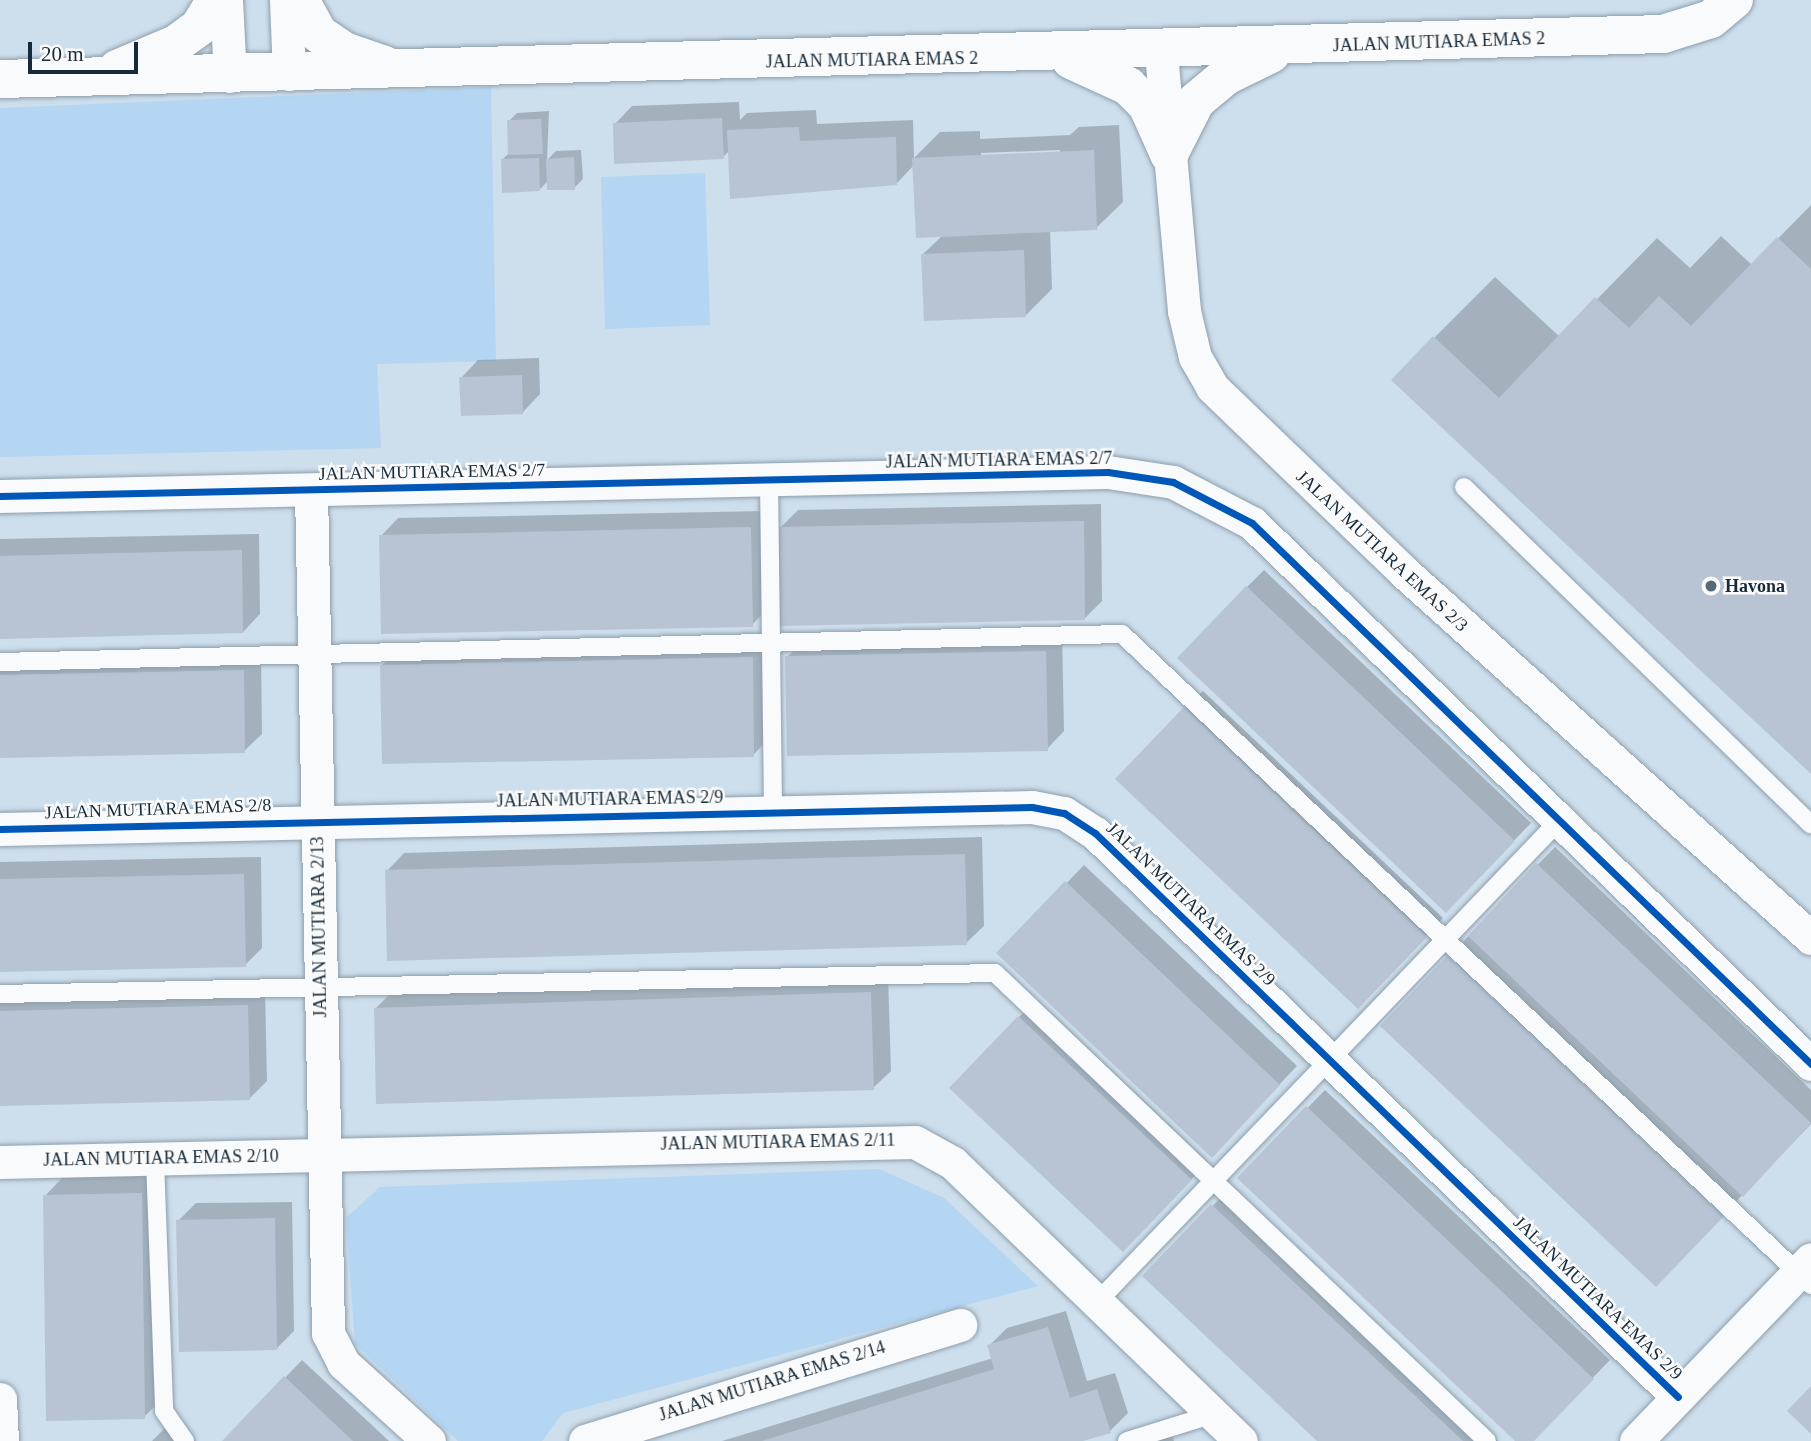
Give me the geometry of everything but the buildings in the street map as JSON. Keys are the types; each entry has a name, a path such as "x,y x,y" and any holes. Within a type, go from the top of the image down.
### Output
{"street":[{"path":"60,78 148,58 199,27 216,0"},
{"path":"226,0 230,76"},
{"path":"286,0 289,74"},
{"path":"300,0 319,34 344,51 371,63 440,71"},
{"name":"JALAN MUTIARA EMAS 2","path":"0,79 230,76 1161,53 1662,34 1712,19 1734,0"},
{"path":"1169,154 1196,101 1226,76 1289,48"},
{"name":"JALAN MUTIARA EMAS 2/3","path":"1161,53 1184,311 1195,357 1212,387 1405,573 1811,937"},
{"path":"1056,55 1128,86 1147,105 1169,154"},
{"name":"JALAN MUTIARA EMAS 2/7","path":"0,496 1108,472 1197,491 1252,523 1556,824 1811,1064"},
{"name":"JALAN MUTIARA 2/13","path":"311,491 311,650 317,820 322,1154 333,1350 429,1441"},
{"name":"JALAN MUTIARA EMAS 2/9","path":"317,820 1032,807 1064,813 1095,833 1678,1397"},
{"name":"JALAN MUTIARA EMAS 2/8","path":"0,829 317,820"},
{"name":"JALAN MUTIARA EMAS 2/11","path":"322,1154 915,1142 953,1163 1100,1299 1217,1413 1241,1441"},
{"name":"JALAN MUTIARA EMAS 2/10","path":"0,1162 322,1154"},
{"path":"1636,1441 1807,1273"},
{"name":"JALAN MUTIARA EMAS 2/14","path":"585,1441 960,1325"},
{"path":"0,1399 2,1441"}],"lane":[{"path":"769,480 768,641 773,811"},
{"path":"1464,487 1811,825"},
{"path":"0,662 311,650 1122,634 1807,1273"},
{"path":"1100,1299 1556,824"},
{"path":"0,994 986,971 1009,983 1212,1182 1487,1441"},
{"path":"155,1160 164,1411 186,1441"},
{"path":"1127,1441 1217,1413"}],"shaded area":[{"path":"491,87 496,361 377,364 381,448 0,457 0,108"},
{"path":"705,173 710,325 605,329 601,177"},
{"path":"879,1169 944,1198 1038,1286 563,1413 542,1441 458,1441 355,1344 346,1218 380,1187"}],"cycle path":[{"path":"0,496 1108,472 1173,482 1252,523 1811,1064"},
{"path":"0,829 1032,807 1064,813 1095,833 1678,1397"}],"place":[{"name":"Havona","path":"1711,586"}]}
